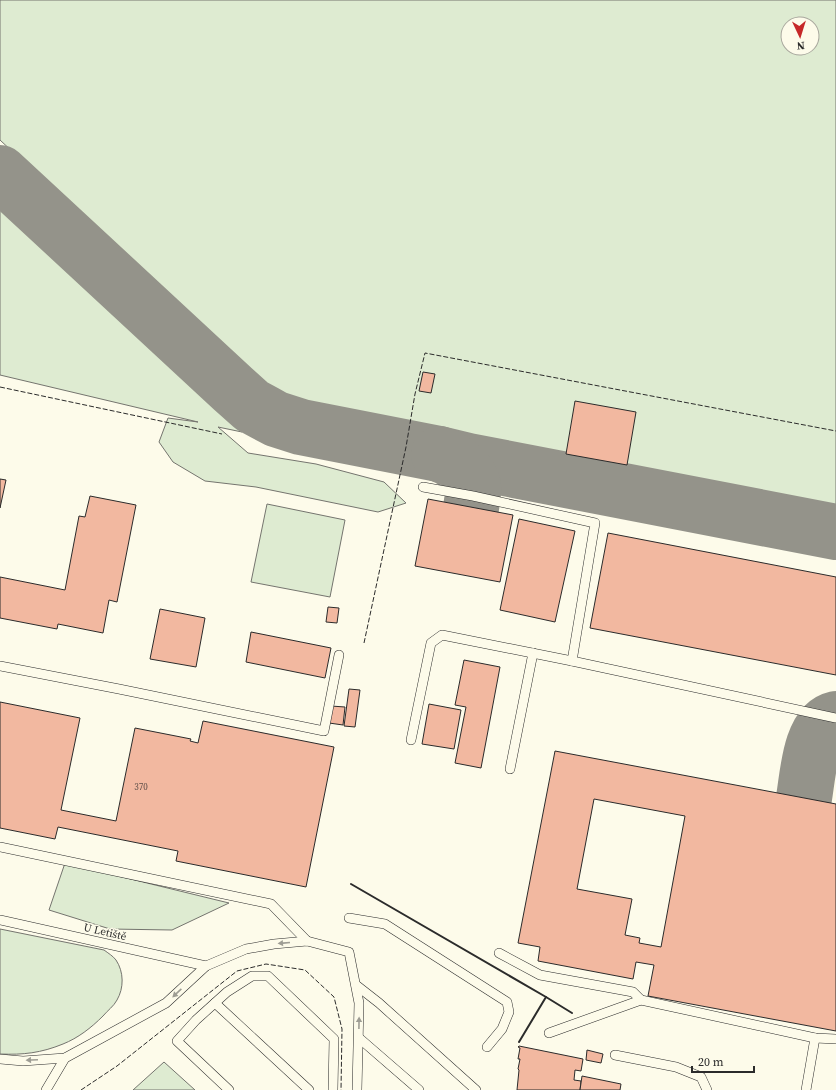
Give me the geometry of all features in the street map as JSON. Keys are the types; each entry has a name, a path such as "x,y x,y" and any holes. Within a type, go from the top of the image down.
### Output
{"lane":[{"path":"423,487 595,522 572,661"},
{"path":"411,740 431,643 442,635 572,661 836,718"},
{"path":"510,769 533,653"},
{"path":"0,666 324,731 339,655"},
{"path":"0,847 272,904 306,941"},
{"path":"349,918 385,924 507,1002 509,1012 502,1029 487,1047"},
{"name":"U Letiště","path":"0,920 206,966"},
{"path":"0,1059 23,1061 65,1058 166,1003 206,966 246,949 274,944 306,941 349,952 360,1003 357,1090"},
{"path":"499,953 540,975 633,992 641,1000"},
{"path":"229,1090 177,1041 196,1020 227,992 252,976 268,976 334,1039 333,1090"},
{"path":"356,985 379,1003 476,1090"},
{"path":"549,1033 641,1000 815,1038 836,1039"},
{"path":"215,1003 309,1090"},
{"path":"359,1038 419,1090"},
{"path":"806,1090 815,1038"},
{"path":"615,1055 676,1067 700,1077 707,1090"},
{"path":"46,1090 65,1058"}],"green space":[{"path":"0,0 836,0 836,506 306,404 278,393 239,363 0,140"},
{"path":"0,204 208,397 242,432 218,427 248,453 316,464 384,482 406,503 378,512 256,487 205,481 173,462 159,442 168,418 198,422 0,375"},
{"path":"267,504 345,520 330,597 251,582"},
{"path":"65,863 229,903 172,930 110,929 49,910"},
{"path":"0,929 104,950 116,960 121,970 122,985 116,1002 94,1025 69,1042 55,1047 24,1054 0,1054"},
{"path":"164,1062 195,1090 133,1090"}],"building":[{"path":"423,372 435,374 431,393 419,391"},
{"path":"575,401 636,412 627,465 566,454"},
{"path":"0,479 6,480 0,508"},
{"path":"90,496 136,505 117,602 109,600 103,633 58,624 57,629 0,618 0,577 65,590 79,516 85,517"},
{"path":"428,499 513,515 500,582 415,566"},
{"path":"519,519 575,531 555,622 500,610"},
{"path":"608,533 836,577 836,675 590,628"},
{"path":"328,607 339,608 337,623 326,622"},
{"path":"160,609 205,618 196,667 150,659"},
{"path":"251,632 331,648 325,678 246,662"},
{"path":"464,660 500,667 481,768 455,763 466,707 455,705"},
{"path":"349,689 360,690 355,727 344,726"},
{"path":"0,702 80,718 61,810 116,821 135,728 191,739 190,741 198,743 203,721 334,747 306,887 176,861 178,851 58,827 55,839 0,828"},
{"path":"429,704 461,710 454,749 422,744"},
{"path":"331,706 345,707 343,725 329,723"},
{"path":"555,751 836,804 836,1031 648,996 654,965 636,962 633,979 538,961 540,947 518,943","holes":["594,799 685,816 661,947 639,943 640,938 625,935 632,899 577,889"]},
{"path":"519,1046 583,1059 581,1071 575,1070 574,1080 581,1081 580,1090 517,1090 520,1059 518,1059"},
{"path":"587,1050 603,1054 601,1063 586,1060"},
{"path":"582,1076 621,1084 620,1090 580,1090"}],"taxiway":[{"path":"0,173 252,406 276,419 301,427 468,461 836,532"},
{"path":"439,454 449,458 468,474 473,485 471,508"},
{"path":"804,798 809,764 816,741 827,723 836,719"}],"fence":[{"path":"364,643 406,447 415,394 425,353 836,431"},
{"path":"0,387 222,434"},
{"path":"81,1090 117,1066 237,971 266,964 305,970 334,997 342,1029 341,1090"}],"wall":[{"path":"351,884 546,997 519,1042"},
{"path":"546,997 572,1013"}]}
